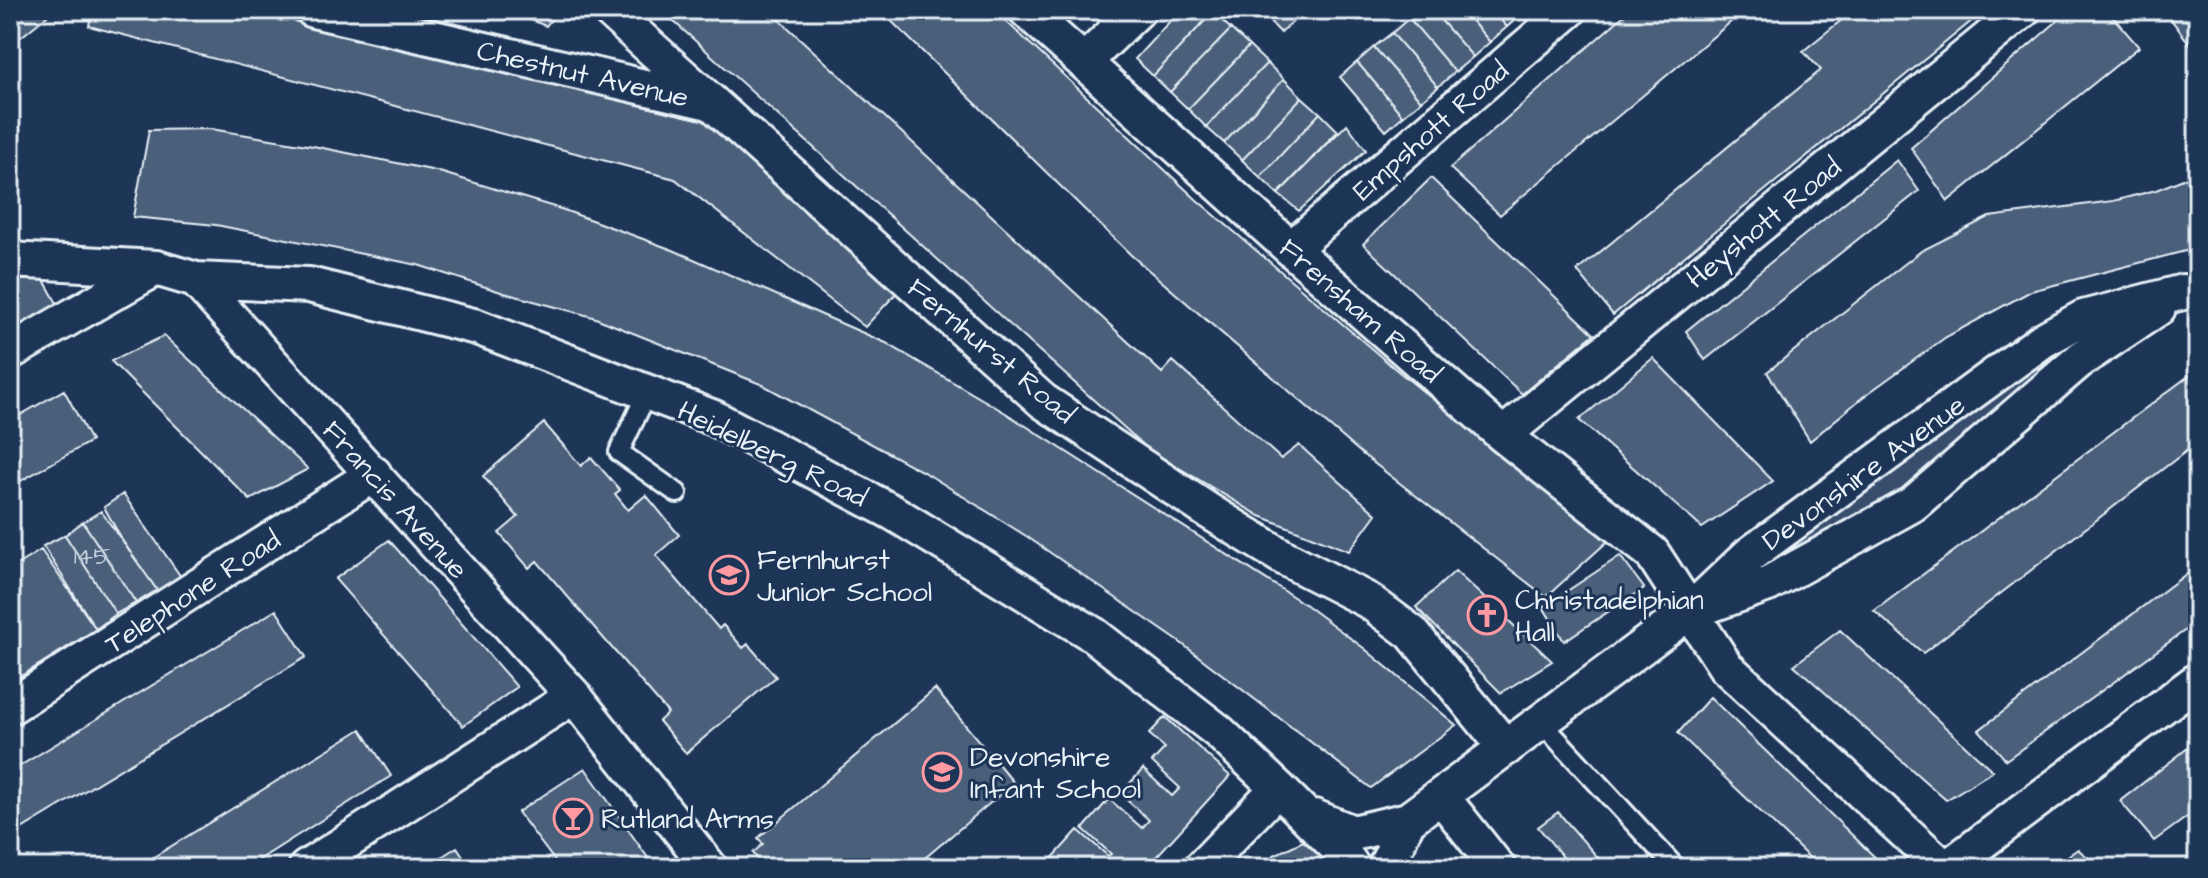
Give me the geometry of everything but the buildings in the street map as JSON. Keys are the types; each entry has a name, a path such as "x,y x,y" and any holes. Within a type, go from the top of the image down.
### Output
{"street":[{"name":"Chestnut Avenue","path":"313,10 713,103"},
{"name":"Fernhurst Road","path":"609,10 1043,401 1207,510 1283,557 1369,601 1412,633 1506,748"},
{"name":"Frensham Road","path":"1026,10 1503,435 1652,553 1726,667 1946,868"},
{"path":"1084,62 1138,10"},
{"name":"Empshott Road","path":"1291,249 1569,10"},
{"name":"Heyshott Road","path":"1503,435 2023,10"},
{"path":"10,260 156,268 196,280"},
{"path":"10,352 156,268"},
{"name":"Heidelberg Road","path":"196,280 309,285 477,327 714,418 892,512 1094,635 1219,732 1342,852 1353,868"},
{"name":"Francis Avenue","path":"196,280 574,696 710,868"},
{"name":"Devonshire Avenue","path":"1385,868 1408,820 1689,612 1749,555 2043,340 2083,318 2191,288"},
{"name":"Devonshire Avenue","path":"1689,612 1768,584 1913,504 2067,370 2191,288"},
{"path":"2043,340 2067,370"},
{"name":"Telephone Road","path":"10,707 374,474"},
{"path":"1946,868 2198,680"},
{"path":"306,868 574,696"},
{"path":"1201,868 1278,788"},
{"path":"1441,796 1498,868"},
{"path":"1302,812 1353,833 1408,820"}],"lane":[{"path":"647,393 619,452 677,493"},
{"path":"1541,722 1676,868"}],"shaded area":[{"path":"2042,353 2049,358 2050,365 1905,497 1759,572 1752,565"}],"place":[{"name":"Fernhurst Junior School","path":"729,575"},
{"name":"Christadelphian Hall","path":"1487,615"},
{"name":"Devonshire Infant School","path":"942,772"},
{"name":"Rutland Arms","path":"573,818"}]}
